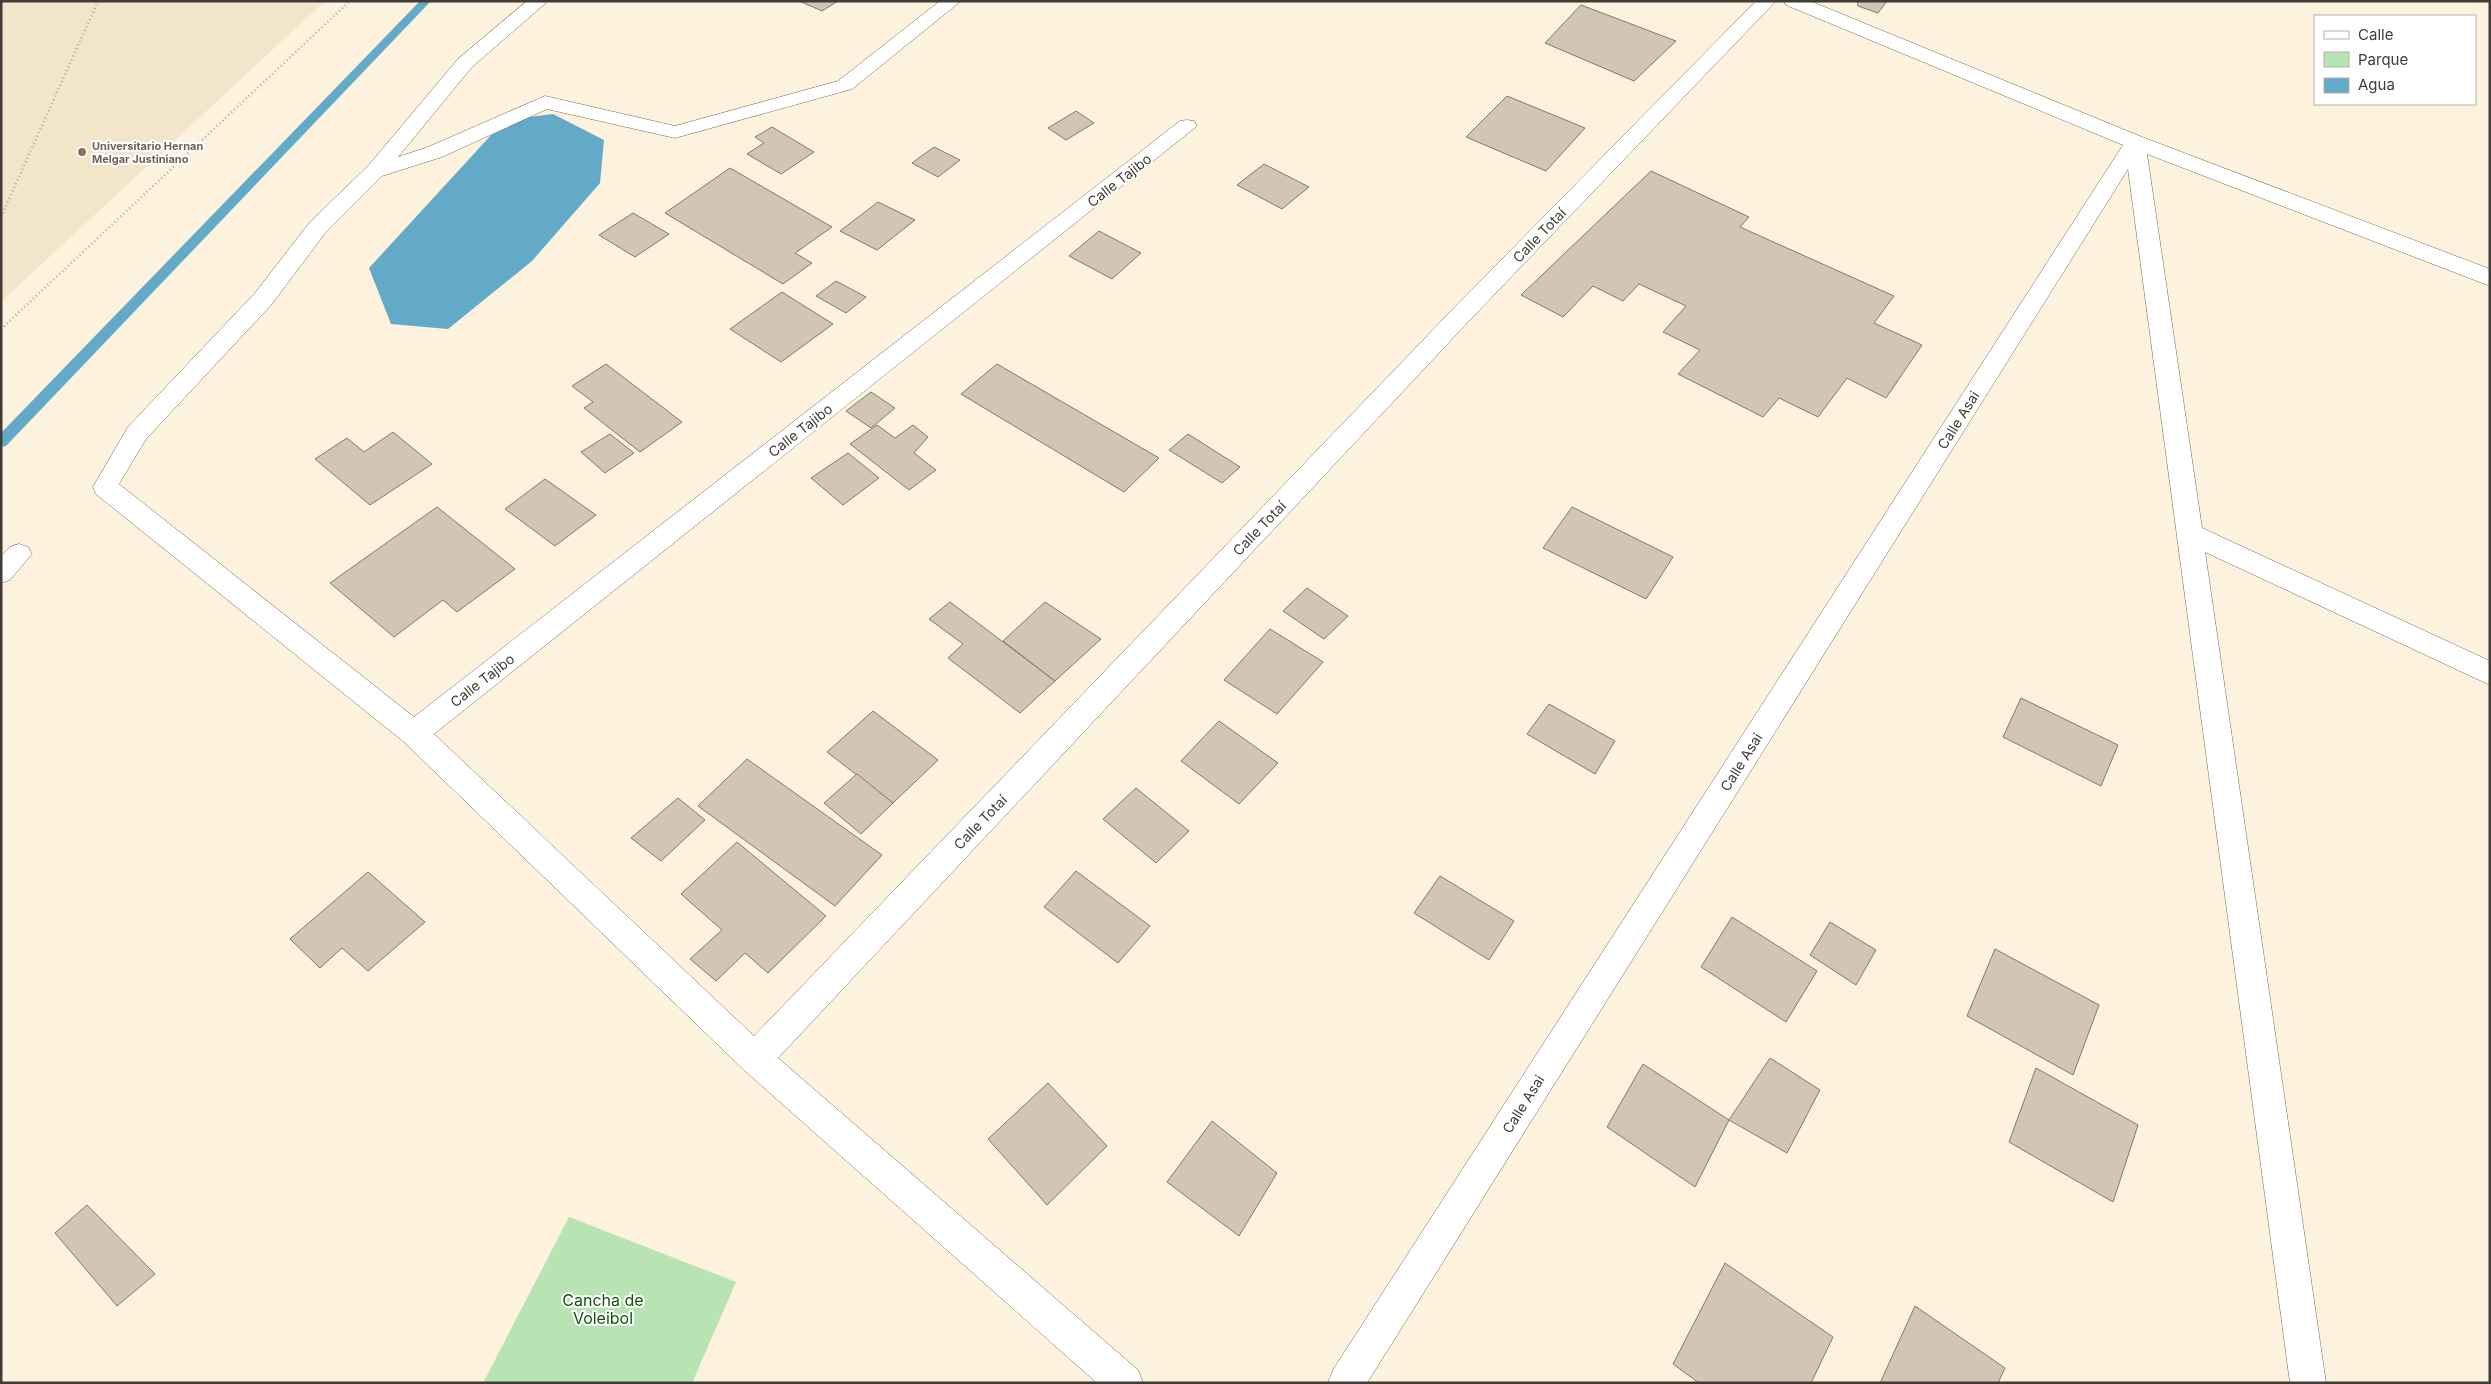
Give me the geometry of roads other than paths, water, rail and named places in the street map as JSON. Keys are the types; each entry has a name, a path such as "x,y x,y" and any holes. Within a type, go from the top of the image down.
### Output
{"street":[{"path":"539,1 465,62 375,170 318,227 263,299 136,433 104,487 414,733 755,1059 1125,1383"},
{"path":"375,170 435,152 545,102 675,132 845,85 952,1"},
{"name":"Calle Totaí","path":"755,1059 1460,316 1767,1"},
{"path":"1793,1 2135,142 2490,278"},
{"name":"Calle Tajibo","path":"414,733 1187,126"},
{"path":"2135,142 2308,1383"},
{"name":"Calle Asai","path":"1346,1383 2135,142"},
{"path":"2190,534 2490,674"},
{"path":"1,573 19,554"}],"water":[{"path":"553,114 604,140 600,183 532,261 448,329 391,324 369,268 493,133 521,118"}],"waterway":[{"path":"1,442 426,1"}],"place":[{"name":"Universitario Hernan Melgar Justiniano","path":"82,152"}],"park label":[{"name":"Cancha de Voleibol","path":"603,1309"}]}
